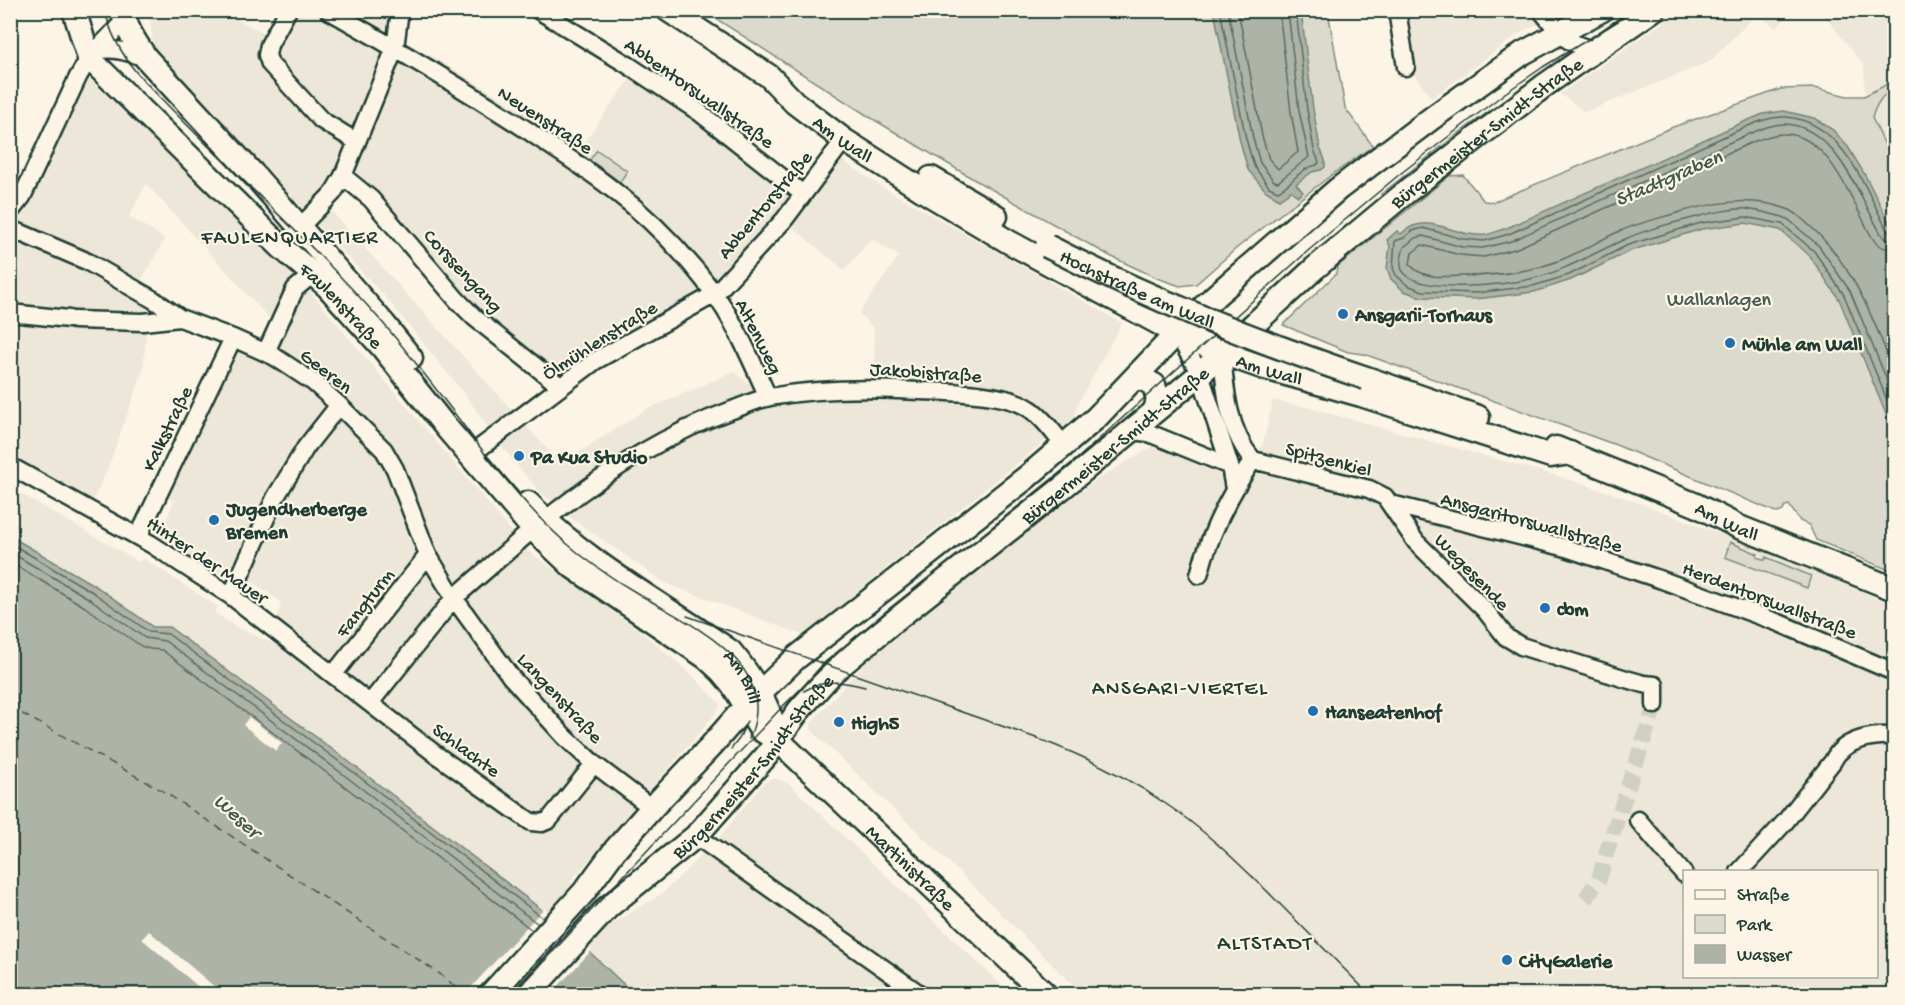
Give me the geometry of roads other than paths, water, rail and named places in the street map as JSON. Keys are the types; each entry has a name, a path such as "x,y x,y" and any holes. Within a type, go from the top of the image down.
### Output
{"main road":[{"name":"Faulenstraße","path":"74,10 92,55 281,248 314,273 383,348 445,426 539,525"},
{"name":"Am Wall","path":"668,10 769,76 795,103 844,140 953,209 1177,333 1264,368 1361,395 1551,456 1570,453 1696,505 1739,527 1894,589"},
{"name":"Bürgermeister-Smidt-Straße","path":"491,994 584,892 615,850 652,808 753,700 799,656 1027,477 1096,418 1177,333 1233,279 1338,189 1523,52 1602,10"},
{"name":"Bürgermeister-Smidt-Straße","path":"528,994 605,910 696,836 833,672 1132,431 1200,374 1315,268 1405,193 1545,85 1653,10"},
{"name":"Faulenstraße","path":"124,16 134,41 146,58 255,176 384,324 521,496 539,525"},
{"name":"Hochstraße am Wall","path":"795,103 819,106 939,182 1047,246 1186,312 1570,453"},
{"path":"1134,379 1143,379 1155,385 1158,400 1155,410"},
{"name":"Am Brill","path":"539,525 573,567 706,658 753,700 761,730 778,740"},
{"name":"Martinistraße","path":"778,740 1045,994"}],"street":[{"path":"288,10 269,45 267,55 270,64 321,120 357,142"},
{"name":"Neuenstraße","path":"328,10 395,48 508,118 611,188 639,211 682,255 715,294"},
{"path":"300,227 333,193 343,176 395,48 399,10"},
{"name":"Abbentorswallstraße","path":"538,10 699,111 803,194"},
{"path":"1397,10 1406,67"},
{"path":"1541,10 1564,39 1596,51"},
{"path":"10,212 22,197 60,113 92,55 124,16"},
{"path":"92,55 107,48 146,58"},
{"name":"Abbentorstraße","path":"715,294 783,220 844,140"},
{"name":"Corssengang","path":"343,176 371,199 457,300 560,386"},
{"name":"Geeren","path":"10,230 30,236 86,261 154,300 180,318 266,352 314,382 384,450 395,469 428,555 454,598"},
{"path":"266,352 296,290 314,273"},
{"name":"Ölmühlenstraße","path":"481,447 603,356 715,294"},
{"name":"Altenweg","path":"715,294 743,343 768,397"},
{"path":"10,313 71,319 143,322 180,318"},
{"path":"1177,333 1200,374 1230,466 1234,489"},
{"name":"Kalkstraße","path":"138,537 233,338"},
{"path":"1199,575 1203,560 1234,489 1253,460 1242,447 1226,400 1222,353"},
{"name":"Jakobistraße","path":"454,598 539,525 604,475 663,441 710,418 768,397 845,388 991,396 1016,401 1032,409 1064,445"},
{"path":"231,596 275,498 306,447 339,405"},
{"path":"1132,431 1149,433 1230,466"},
{"name":"Spitzenkiel","path":"1253,460 1369,489 1385,497 1390,504"},
{"name":"Hinter der Mauer","path":"10,466 138,537 231,596 370,703"},
{"name":"Ansgaritorswallstraße","path":"1390,504 1563,547 1662,580"},
{"name":"Wegesende","path":"1390,504 1416,542 1485,610 1506,637 1521,646 1626,679 1655,685 1654,705"},
{"name":"Fangturm","path":"333,675 428,555"},
{"name":"Herdentorswallstraße","path":"1662,580 1779,623 1894,672"},
{"path":"370,703 454,598"},
{"name":"Langenstraße","path":"454,598 511,677 564,736 594,764 652,808"},
{"name":"Schlachte","path":"370,703 438,756 531,822 542,823 549,820 594,764"},
{"path":"1741,870 1785,822 1833,761 1836,753 1854,741 1877,735 1894,736"},
{"path":"1638,820 1683,873"},
{"path":"696,836 920,994"}],"water":[{"path":"1214,11 1301,11 1313,109 1325,167 1312,172 1296,184 1303,192 1298,196 1291,191 1279,199 1266,191 1248,170"},
{"name":"Stadtgraben","path":"1784,111 1814,118 1833,130 1848,147 1865,175 1894,232 1894,434 1839,299 1809,255 1780,230 1745,223 1702,229 1630,251 1571,280 1534,292 1476,299 1421,297 1404,291 1391,279 1387,268 1390,246 1387,240 1397,231 1401,234 1411,227 1431,224 1462,233 1490,234 1739,124 1763,114"},
{"name":"Weser","path":"10,536 97,587 153,627 169,627 559,923 634,994 11,994"}],"tunnel":[{"path":"1585,899 1599,879 1655,705"}],"tram line":[{"path":"105,10 117,43 136,72 322,258 382,322 489,459 544,523 591,563 704,633 725,649 742,667 753,688 756,712 749,739"},
{"path":"514,994 783,706 845,646 1078,458 1309,250 1400,174 1505,93 1636,10"},
{"path":"687,616 1036,738 1119,775 1179,813 1216,843 1369,994"},
{"path":"804,691 819,684 834,682 865,687"},
{"path":"731,749 739,739 747,721"}],"place":[{"name":"Ansgarii-Torhaus","path":"1343,314"},
{"name":"Mühle am Wall","path":"1730,343"},
{"name":"Pa Kua Studio","path":"519,456"},
{"name":"Jugendherberge Bremen","path":"214,520"},
{"name":"cbm","path":"1545,608"},
{"name":"Hanseatenhof","path":"1313,711"},
{"name":"High5","path":"839,722"},
{"name":"CityGalerie","path":"1507,960"}],"district":[{"name":"FAULENQUARTIER","path":"290,236"},
{"name":"ANSGARI-VIERTEL","path":"1180,687"},
{"name":"ALTSTADT","path":"1265,941"}],"park label":[{"name":"Wallanlagen","path":"1719,298"}]}
